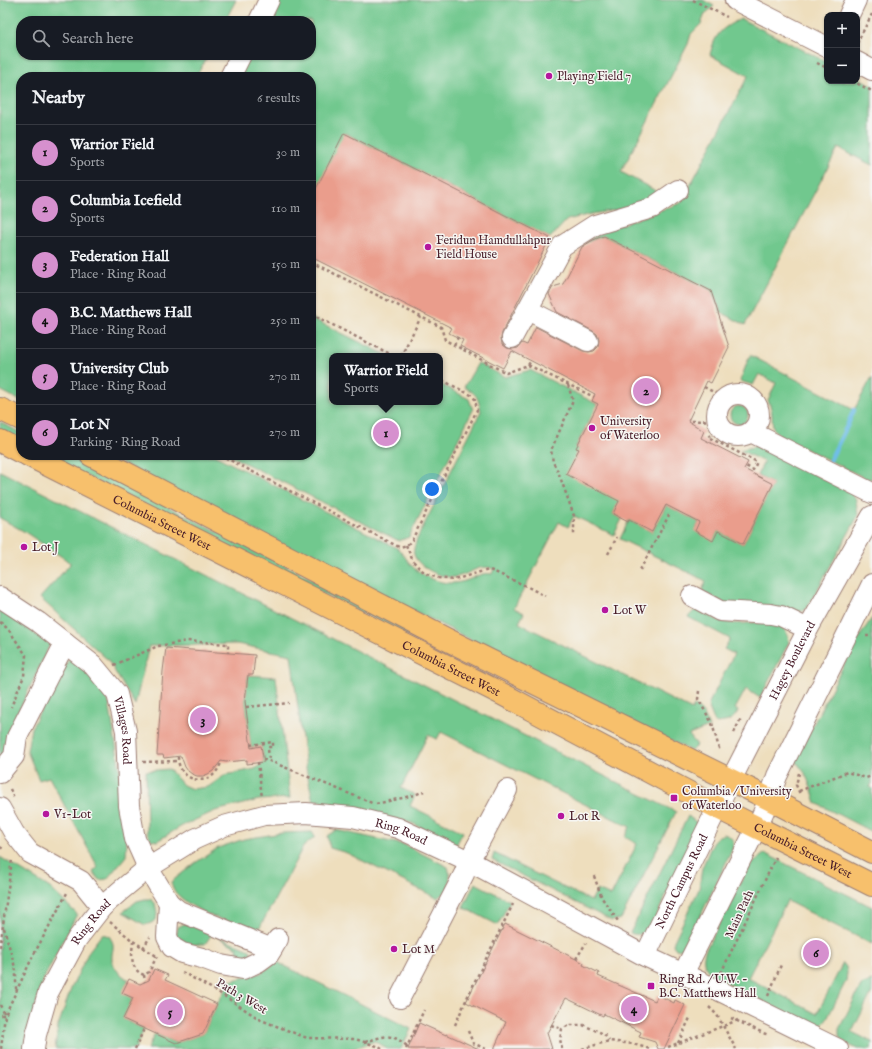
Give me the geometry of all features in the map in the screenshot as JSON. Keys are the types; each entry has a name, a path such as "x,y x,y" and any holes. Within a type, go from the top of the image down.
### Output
{"main road":[{"path":"0,409 16,417"},
{"path":"0,441 16,449"},
{"name":"Columbia Street West","path":"38,460 502,694 718,808 872,885"},
{"name":"Columbia Street West","path":"100,460 446,639 731,780 872,852"}],"street":[{"path":"261,16 269,0"},
{"path":"735,0 824,44"},
{"path":"850,12 856,0"},
{"path":"232,72 238,60"},
{"path":"860,64 872,70"},
{"path":"512,338 562,246 595,225 652,208 678,190"},
{"path":"528,310 588,341"},
{"path":"734,394 741,394 748,396 753,400 759,413 756,427 751,432 745,435 731,435 725,432 718,423 716,414 721,402 725,398 734,394"},
{"path":"751,432 872,493"},
{"name":"Hagey Boulevard","path":"718,808 808,629 872,516"},
{"path":"683,974 757,827 777,776 872,584"},
{"path":"692,596 720,611 771,614 780,616 808,629"},
{"name":"Villages Road","path":"0,597 38,622 93,665 118,694 126,731 129,806 135,839 148,868 169,903"},
{"path":"435,661 446,639"},
{"path":"0,773 14,756 17,737 65,643"},
{"path":"400,998 464,874 469,861 507,790"},
{"path":"0,808 14,833 30,854 81,881 105,914"},
{"name":"North Campus Road","path":"645,956 718,808"},
{"name":"Ring Road","path":"34,1049 36,1035 48,993 77,939 105,914 120,891 148,868 195,839 224,826 264,815 306,813 353,817 398,828 469,861 645,956 838,1049"},
{"path":"169,903 179,911 275,944 269,954 258,962 244,969 221,965 182,953 172,947 167,937 169,903"}],"path":[{"path":"860,37 872,14"},
{"path":"858,84 872,91"},
{"path":"316,264 441,327 445,340 506,373 528,366 531,361"},
{"path":"316,317 388,353"},
{"path":"402,353 421,317"},
{"path":"454,345 458,337"},
{"path":"528,366 594,397"},
{"path":"230,460 399,547 409,544 478,410 475,399 471,395 443,381"},
{"path":"568,385 573,401 551,450 553,462 559,474 574,516 574,537"},
{"path":"704,387 725,398"},
{"path":"691,421 718,423"},
{"path":"718,423 708,437 757,462 754,470 746,466"},
{"path":"640,570 669,515"},
{"path":"608,554 617,536"},
{"path":"406,545 413,561 427,574 438,578 454,580 490,570 526,586 544,596"},
{"path":"0,622 8,629 26,655 24,676 9,713"},
{"path":"866,636 872,636"},
{"path":"99,672 158,646 187,641 228,644 228,653"},
{"path":"699,692 698,699 712,723 720,752"},
{"path":"246,707 288,703"},
{"path":"250,745 273,742 273,747 268,747 270,761"},
{"path":"178,757 181,770 189,777 197,780 213,776 221,763"},
{"path":"263,759 376,804 415,795 424,791"},
{"path":"127,762 178,761"},
{"path":"258,762 264,815"},
{"path":"801,767 796,785 801,796"},
{"path":"799,791 847,772 866,778 872,776"},
{"path":"0,947 12,855"},
{"name":"Main Path","path":"719,979 776,856"},
{"path":"594,876 602,898 619,922"},
{"path":"1,1049 5,1015 33,956 67,893"},
{"path":"455,1025 515,900"},
{"path":"105,914 133,941 163,960"},
{"path":"0,918 16,971 16,993"},
{"path":"576,959 588,939"},
{"path":"133,941 132,956 134,966 138,972 144,974 149,972 157,956"},
{"name":"Path 3 West","path":"182,972 218,992 261,1020 307,1038 355,1039 382,1049"},
{"path":"144,974 145,982"},
{"path":"0,1005 5,1015"},
{"path":"709,1007 717,1015 736,1049"},
{"path":"365,1042 386,1036 398,1039 406,1048 424,1010"},
{"path":"0,1015 5,1015"},
{"path":"678,1043 690,1018"},
{"path":"668,1047 735,1020"},
{"path":"551,1025 562,1029"},
{"path":"562,1049 560,1039 562,1029 569,1025 583,1026 604,1034 609,1041"},
{"path":"135,1049 144,1029"},
{"path":"468,1031 473,1043 486,1049"},
{"path":"582,1049 609,1041 633,1044 650,1049"}],"green space":[{"path":"0,0 236,0 228,16 16,16 16,60 205,60 199,72 16,72 16,398 0,390"},
{"path":"274,0 703,0 714,6 705,14 701,24 691,34 688,44 621,172 656,191 652,200 630,208 591,214 567,220 550,238 345,133 316,189 316,72 236,72 242,60 316,60 316,16 266,16"},
{"path":"741,19 824,60 824,84 860,84 860,79 872,85 872,165 838,148 745,325 721,312 711,290 604,236 584,243 603,231 681,203 748,76 710,55 714,42 720,32 728,25"},
{"path":"316,320 382,353 329,353 329,405 443,405 443,386 469,399 473,410 409,537 399,541 239,460 316,460"},
{"path":"750,355 854,410 872,377 872,479 867,479 780,436 775,431 773,427 772,411 768,400 776,383 759,374 753,385 740,381"},
{"path":"478,363 505,377 530,370 654,433 613,514 622,519 614,535 574,516 568,527 559,522 514,608 524,613 519,623 692,710 694,706 700,710 709,727 689,735 697,745 691,751 116,460 224,460 397,548 415,569 425,575 442,582 454,583 469,580 481,575 492,574 494,569 483,567 460,576 444,576 432,572 422,565 415,557 414,550 417,539 481,411 479,402 472,392 464,387","holes":["590,418 594,419 579,449 576,447"]},
{"path":"739,406 745,409 748,415 745,421 739,424 733,421 730,415 733,409"},
{"path":"0,422 16,430 16,441 0,433"},
{"path":"757,446 850,492 856,500 858,516 810,603 800,612 729,606 702,591 706,581 620,539 629,520 652,532 666,505 699,522 695,531 713,540 718,531 743,544 773,484 757,475 764,462 740,450"},
{"path":"54,460 75,460 431,639 434,642 432,648"},
{"path":"0,471 676,812 621,919 612,921 492,860 494,853 591,901 597,890 611,896 637,844 625,837 630,827 441,732 437,739 428,735 401,788 415,795 410,806 463,832 456,845 412,823 313,801 306,768 291,655 237,644 149,646 135,705 108,660 40,598 71,563 25,532 0,518"},
{"path":"0,610 50,644 9,732 4,753 0,758"},
{"path":"698,610 713,618 725,622 775,624 782,627 787,633 789,642 760,698 746,689 735,709 738,711 736,715 726,722 715,723 708,705 734,654 724,649 730,639 688,617 694,611"},
{"path":"872,618 872,783 870,787 872,788 872,832 816,803 805,773 795,760 854,645"},
{"path":"69,659 98,681 109,703 120,770 127,838 126,856 107,879 99,880 93,872 98,867 49,777 39,780 27,751 31,728"},
{"path":"248,675 276,677 290,798 259,800 215,811 182,826 157,841 151,840 147,832 146,771 169,769 183,785 192,789 208,787 225,775 255,769 264,762 261,746 251,748 245,701"},
{"path":"688,816 696,822 697,828 650,930 640,934 630,933"},
{"path":"336,830 405,845 448,867 450,875 448,890 437,898 347,853 330,848 327,836"},
{"path":"312,832 315,837 303,847 259,929 226,921 194,907 176,893 172,885 171,882 195,863 218,848 244,839 282,833"},
{"path":"724,834 729,836 732,840 732,850 687,944 682,949 678,950 673,945 674,941 699,889 702,868 717,837"},
{"path":"764,854 872,907 872,944 787,901 748,978 817,1014 843,963 846,967 847,973 846,981 827,1019 820,1025 809,1025 712,975 704,964 705,951 746,872 752,863"},
{"path":"0,857 50,888 77,914 43,980 25,1044 25,1049 0,1049"},
{"path":"475,883 510,901 498,925 463,907"},
{"path":"151,899 155,903 157,913 156,920 145,925 123,912 137,901"},
{"path":"186,923 250,950 252,957 236,960 238,948 212,934 205,944 183,943 176,937 178,927"},
{"path":"102,934 109,936 113,943 112,963 115,968 127,979 129,979 123,993 133,998 123,1019 144,1029 135,1049 55,1049 58,1026 71,989 89,951"},
{"path":"277,962 411,1029 401,1049 387,1049 375,1041 352,1049 147,1049 155,1034 176,1043 203,1034 230,981 261,973"},
{"path":"872,981 872,992 852,1032 872,1042 871,1049 857,1049 842,1040 839,1036 839,1029 860,988 863,984"}],"building":[{"path":"344,133 550,238 502,333 502,344 507,348 518,348 522,343 527,345 536,327 583,351 594,351 598,347 599,340 597,334 557,312 549,294 553,287 563,284 582,247 593,240 604,236 711,291 729,347 711,383 707,381 688,421 704,431 701,438 748,462 744,469 773,484 743,544 718,531 713,541 695,531 699,522 666,505 652,532 629,520 628,522 613,514 619,501 566,474 579,449 576,448 598,404 592,401 595,394 512,351 503,368 460,346 463,340 449,333 452,328 316,260 316,189"},
{"path":"166,648 255,655 253,675 248,675 245,701 251,748 261,746 264,762 247,764 247,760 221,761 213,771 203,776 197,776 188,771 181,756 164,758 163,755 157,755"},
{"path":"505,924 584,963 583,965 599,973 598,976 655,1001 658,995 674,1003 675,1000 685,1005 664,1049 658,1049 655,1042 639,1037 641,1032 566,998 547,1033 552,1049 494,1049 506,1022 466,1002"},
{"path":"154,969 168,975 165,980 217,1004 203,1034 176,1043 123,1019 133,998 122,993 129,979 140,984 149,980"},
{"path":"419,1023 446,1034 479,1049 408,1049"}],"waterway":[{"path":"830,460 854,410"}],"place":[{"name":"Playing Field 7","path":"549,76"},
{"name":"Feridun Hamdullahpur Field House","path":"428,247"},
{"name":"Columbia Icefield","path":"646,391"},
{"name":"University of Waterloo","path":"592,428"},
{"name":"Warrior Field","path":"386,433"},
{"name":"Lot J","path":"24,547"},
{"name":"Lot W","path":"605,610"},
{"name":"Federation Hall","path":"203,720"},
{"name":"Columbia / University of Waterloo","path":"674,798"},
{"name":"V1-Lot","path":"46,814"},
{"name":"Lot R","path":"561,816"},
{"name":"Lot M","path":"394,949"},
{"name":"Lot N","path":"816,953"},
{"name":"Ring Rd. / U.W. - B.C. Matthews Hall","path":"651,986"},
{"name":"B.C. Matthews Hall","path":"634,1009"},
{"name":"University Club","path":"170,1012"}]}
